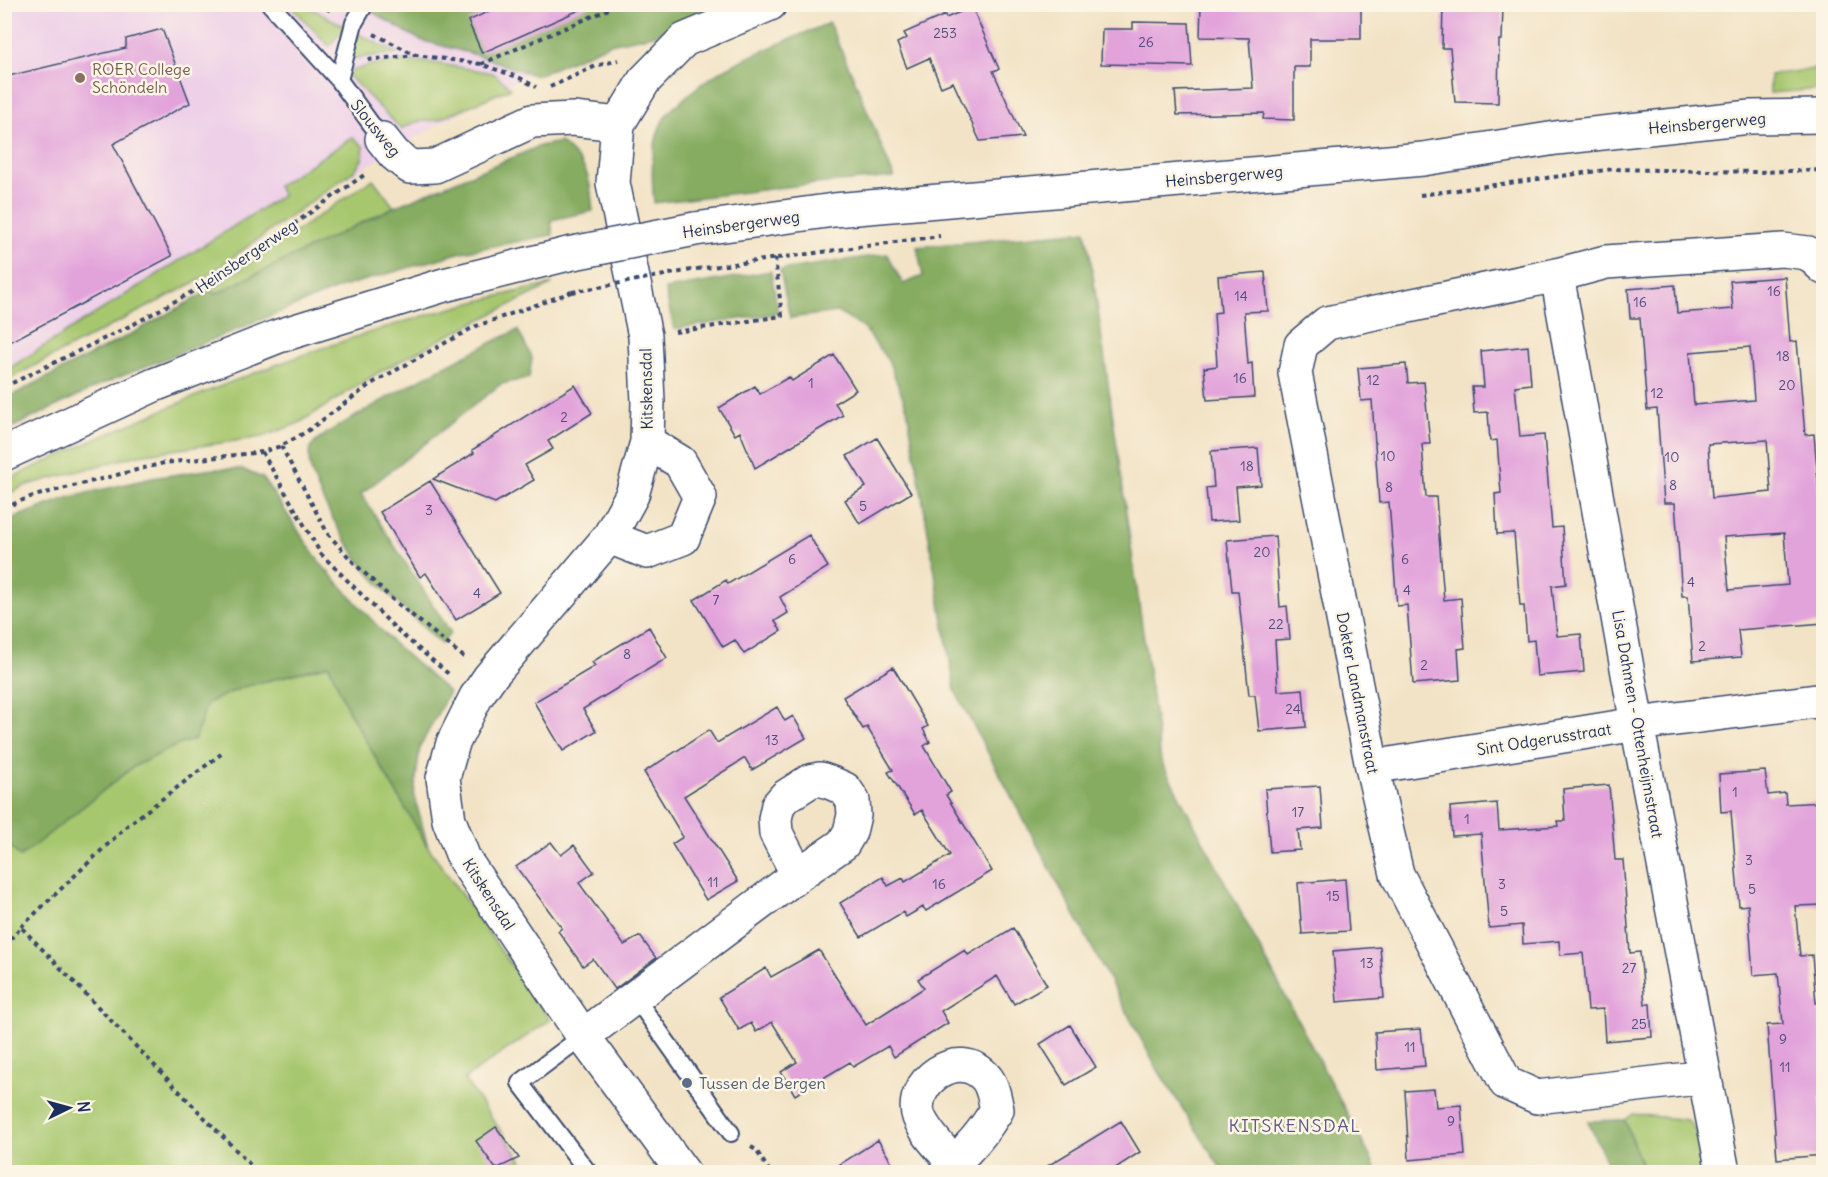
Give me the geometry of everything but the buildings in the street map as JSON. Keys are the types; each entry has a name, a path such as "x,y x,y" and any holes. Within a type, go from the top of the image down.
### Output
{"street":[{"path":"645,336 613,183 618,124 644,81 684,40 770,4"},
{"name":"Heinsbergerweg","path":"4,454 154,385 279,336 444,285 568,254 695,230 834,210 1423,159 1556,138 1727,120 1824,116"},
{"name":"Slousweg","path":"388,146 410,167 435,166 532,121 573,118 618,124"},
{"name":"Dokter Landmanstraat","path":"1705,1077 1537,1097 1506,1083 1397,874 1372,767 1295,373 1301,345 1327,322 1557,275 1606,262 1783,250 1808,253 1824,268"},
{"name":"Lisa Dahmen - Ottenheijmstraat","path":"1557,275 1637,724 1723,1173"},
{"name":"Kitskensdal","path":"645,336 648,402 646,442 632,495 609,537 483,688 453,743 442,778 449,820 464,859 583,1036 683,1173"},
{"name":"Kitskensdal","path":"609,537 647,552 683,538 700,497 680,462 646,442"},
{"name":"Sint Odgerusstraat","path":"1372,767 1637,724 1824,700"},
{"path":"583,1036 798,874"}],"lane":[{"name":"Slousweg","path":"270,4 339,80 388,146"},
{"path":"339,80 354,23 365,4"},
{"path":"635,997 731,1132"},
{"path":"583,1036 520,1083 588,1173"}],"path":[{"path":"318,4 416,55"},
{"path":"481,64 607,10 605,4"},
{"path":"344,63 416,55 481,64 520,78 542,90"},
{"path":"532,94 596,66 629,56"},
{"name":"Heinsbergerweg","path":"4,387 134,324 215,279 388,146"},
{"path":"645,336 782,316 775,258"},
{"path":"4,508 30,497 110,475 164,463 262,452 281,446 306,432 371,384 474,327 572,292 697,269"},
{"path":"281,446 328,534 354,563 483,688"},
{"path":"262,452 321,554 400,633 483,688"},
{"path":"4,946 128,825 225,751"},
{"path":"21,927 257,1173"},
{"path":"731,1132 756,1150 770,1173"}],"shaded area":[{"path":"5,5 646,5 5,374"}],"green space":[{"path":"290,5 305,5 346,27 329,46"},
{"path":"360,5 735,5 653,35 610,44 536,76 477,55 420,40"},
{"path":"829,23 894,177 803,185 654,203 652,171 654,148 660,127 668,113 694,90 729,67"},
{"path":"358,34 397,53 348,59"},
{"path":"399,61 428,62 493,73 511,88 437,120 415,122 401,129 346,73 370,65"},
{"path":"1823,68 1823,89 1770,93 1770,75"},
{"path":"353,137 364,147 362,160 354,171 205,277 5,381 5,371 283,195 277,186"},
{"path":"560,142 586,172 593,211 551,220 553,235 462,252 342,287 100,385 5,431 5,399 137,331 210,290 215,294 394,207 540,146"},
{"path":"373,179 394,207 215,295 210,290"},
{"path":"1085,231 1161,761 1378,1172 1225,1172 1218,1164 1156,1067 955,691 907,408 889,362 864,328 837,312 790,318 780,270 887,254 903,284 923,276 917,247"},
{"path":"771,271 778,313 674,329 665,289"},
{"path":"553,284 376,374 299,423 262,437 138,455 27,485 5,495 5,481 205,392 273,366 411,320 482,300"},
{"path":"518,330 532,358 529,378 501,384 361,494 451,633 441,644 385,591 356,556 316,484 309,455 312,446 335,428 438,370"},
{"path":"213,469 242,469 263,478 320,563 393,643 449,692 420,747 414,795 428,847 349,712 329,665 243,687 207,703 195,739 133,767 20,857 5,841 5,521 70,497 152,478"},
{"path":"329,665 349,712 428,847 550,1020 464,1079 530,1172 5,1172 4,841 20,856 133,767 195,739 207,703 243,687"},
{"path":"1633,1114 1687,1120 1702,1138 1709,1172 1644,1172 1625,1120"},
{"path":"1625,1120 1644,1172 1611,1172 1588,1121"}],"place":[{"name":"ROER College Schöndeln","path":"80,78"},
{"name":"Tussen de Bergen","path":"687,1083"}],"district":[{"name":"KITSKENSDAL","path":"1295,1125"}]}
